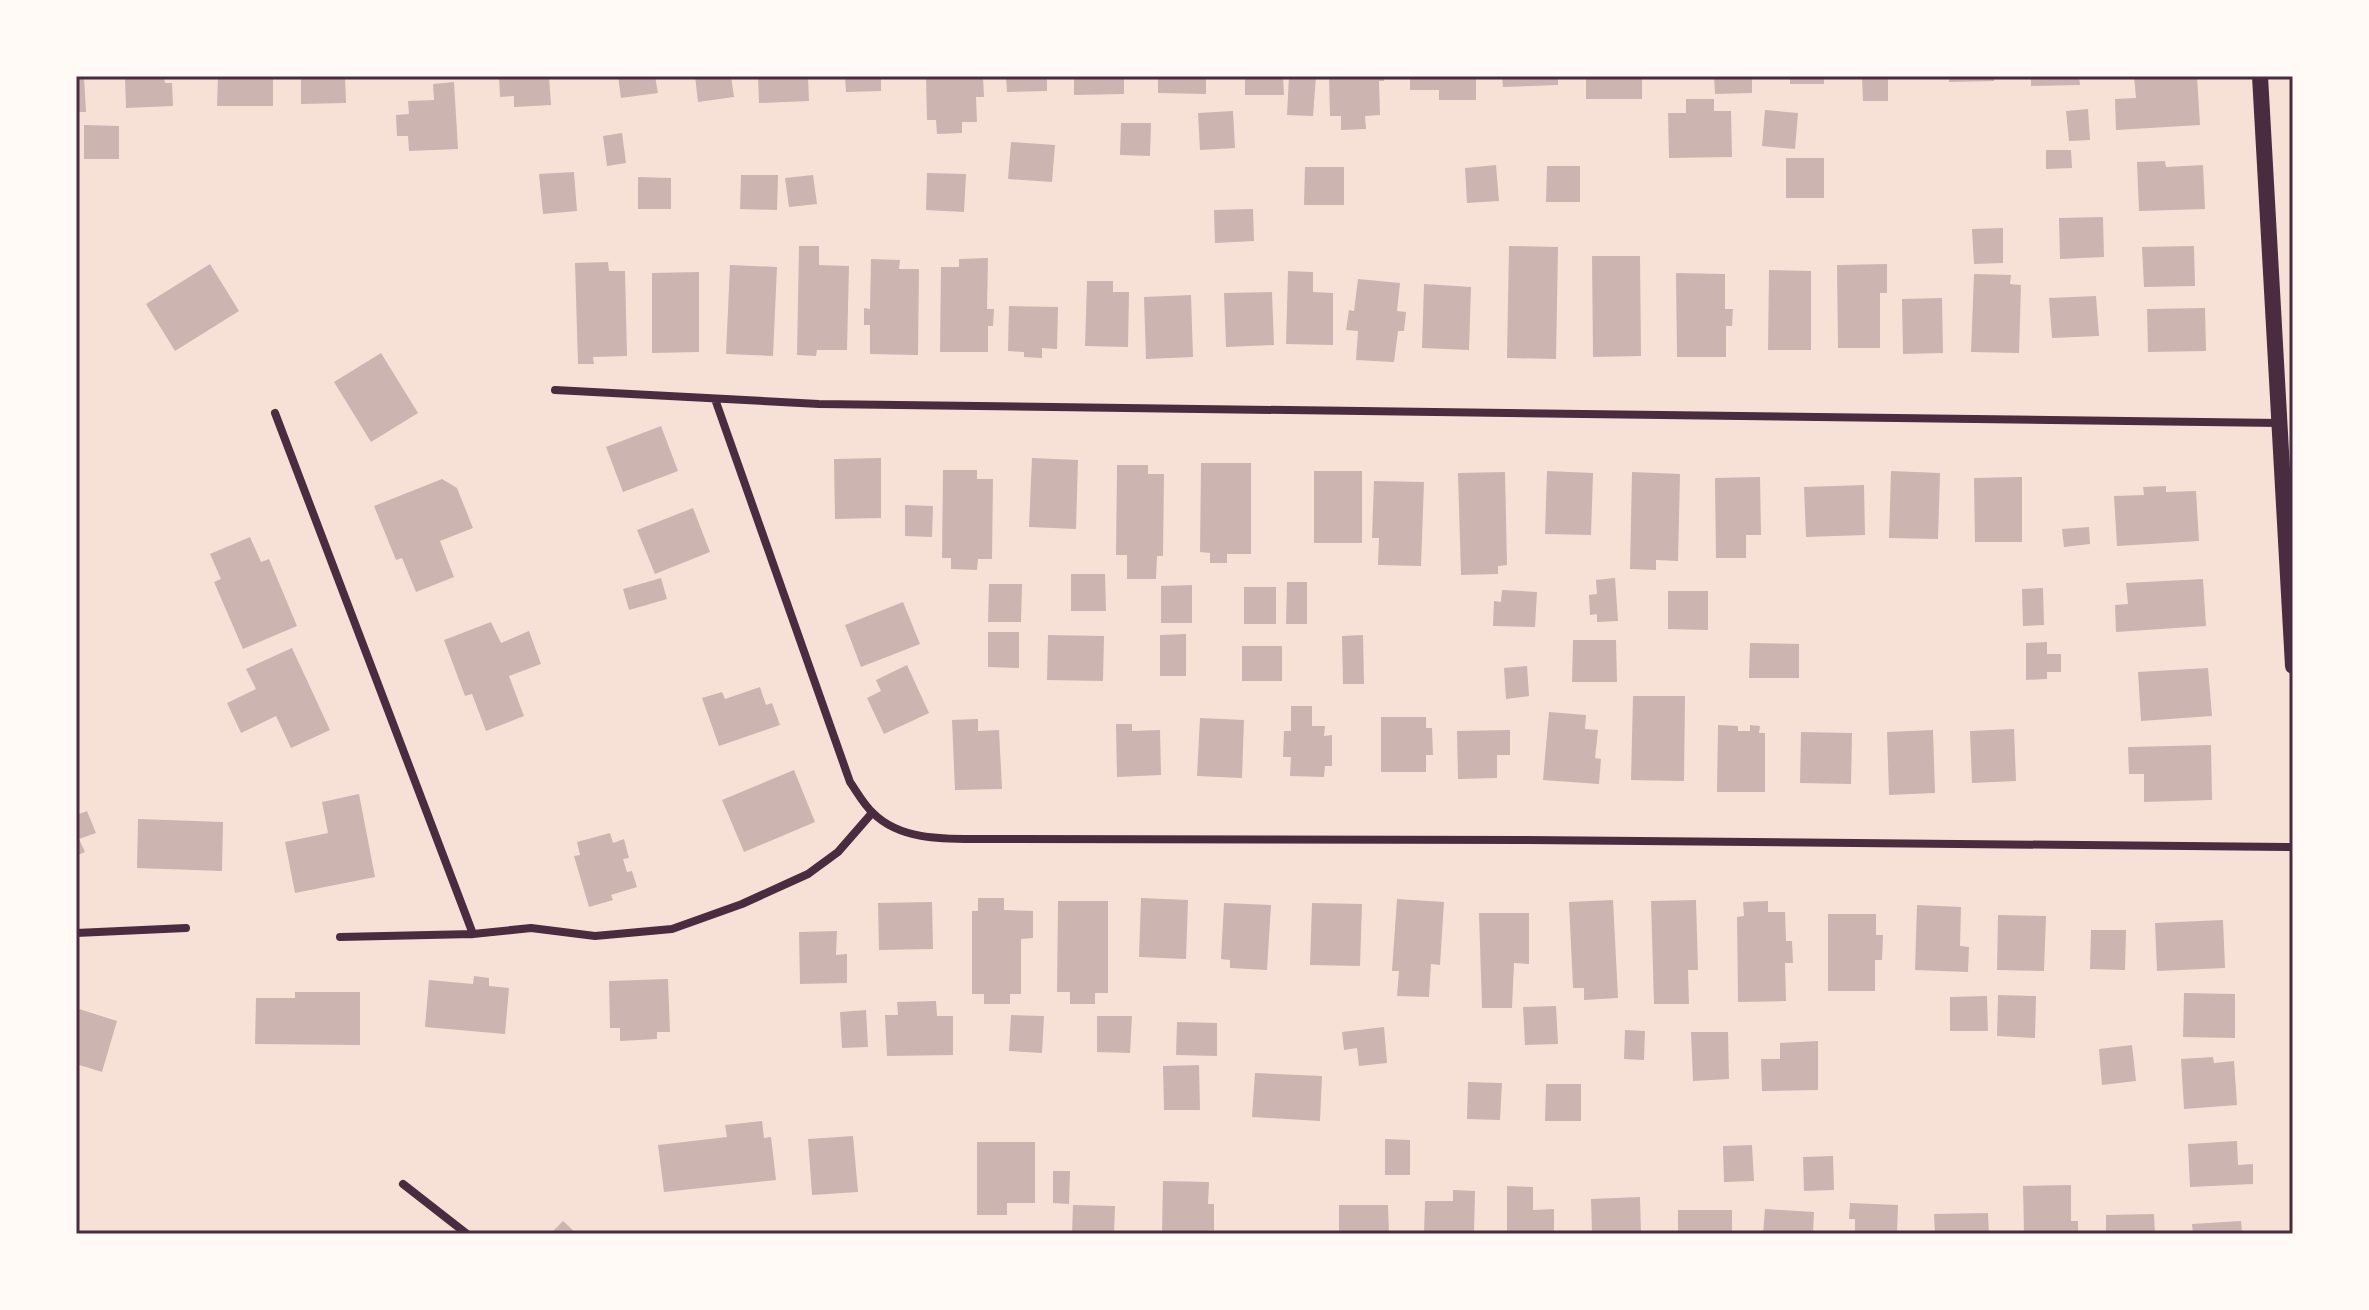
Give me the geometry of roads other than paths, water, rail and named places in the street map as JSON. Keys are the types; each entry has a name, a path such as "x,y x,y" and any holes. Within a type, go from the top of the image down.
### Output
{"main road":[{"path":"2260,76 2280,423 2288,476 2293,666"}],"street":[{"path":"555,390 819,404 2280,423"},
{"path":"715,399 850,782 872,813 897,830 953,839 1527,840 2293,847"},
{"path":"275,413 473,934"},
{"path":"340,937 473,934 531,928 595,936 672,929 742,904 808,874 838,852 872,813"},
{"path":"76,933 186,928"},
{"path":"403,1184 467,1234"}]}
